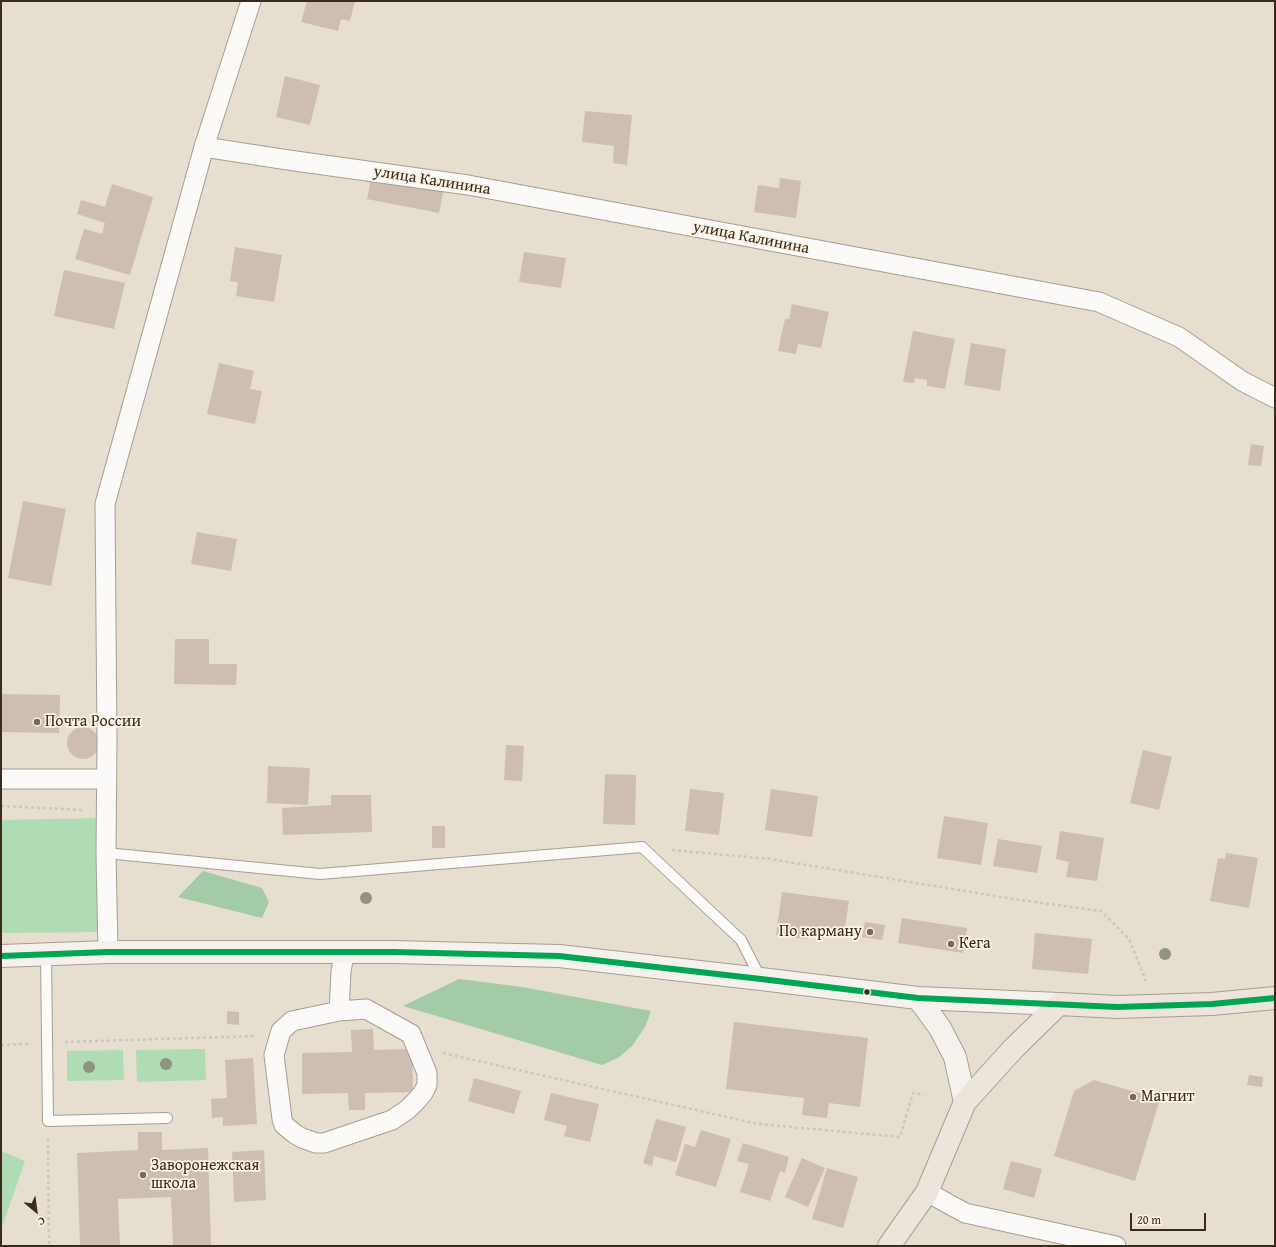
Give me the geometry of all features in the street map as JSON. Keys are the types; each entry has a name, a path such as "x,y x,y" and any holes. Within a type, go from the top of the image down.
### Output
{"main road":[{"path":"889,1246 927,1192 965,1102 1013,1049 1059,1004 1117,1007 1212,1004 1275,998"}],"street":[{"path":"108,952 106,853 105,504 204,146 251,1"},
{"name":"улица Калинина","path":"204,146 288,160 468,185 1098,302 1179,337 1242,381 1275,398"},
{"path":"1,779 106,779"},
{"path":"1,956 108,952 393,952 559,956 761,978 918,998 1059,1004"},
{"path":"339,1011 341,972 344,953"},
{"path":"918,998 940,1028 955,1057 965,1102"},
{"path":"366,1008 411,1034 427,1073 427,1085 423,1093 407,1110 392,1120 324,1143 316,1143 302,1138 284,1125 274,1054 279,1035 292,1021 339,1011 366,1008"},
{"path":"927,1192 965,1213 1116,1246"}],"lane":[{"path":"106,853 320,874 642,847 741,940 761,978"},
{"path":"46,954 48,1121 167,1118"}],"path":[{"path":"1,806 106,812"},
{"path":"642,847 770,859 1013,899 1101,911 1129,939 1146,982"},
{"path":"1,1045 279,1035"},
{"path":"417,1047 758,1124 900,1137 913,1093 924,1095"},
{"path":"48,1121 49,1246"}],"green space":[{"path":"101,818 103,932 1,933 1,820"},
{"path":"203,871 262,888 269,902 262,918 178,897"},
{"path":"459,979 522,987 651,1011 645,1027 632,1046 618,1058 602,1065 403,1006"},
{"path":"205,1049 206,1080 137,1082 136,1050"},
{"path":"123,1050 124,1080 67,1081 67,1051"},
{"path":"1,1151 25,1161 1,1230"}],"building":[{"path":"307,1 355,1 350,21 341,19 338,31 301,22"},
{"path":"285,76 320,85 310,125 276,117"},
{"path":"585,111 632,115 627,165 613,163 614,146 582,142"},
{"path":"372,174 444,188 439,213 367,199"},
{"path":"780,178 801,181 796,218 754,212 758,185 779,188"},
{"path":"112,184 153,197 130,275 75,259 84,229 102,234 105,223 77,214 81,200 105,207"},
{"path":"235,247 282,255 274,302 236,296 238,282 230,281"},
{"path":"524,252 566,258 561,288 519,282"},
{"path":"64,270 125,283 114,329 54,316"},
{"path":"792,304 829,312 821,348 798,344 796,354 778,351 785,319 789,319"},
{"path":"913,331 955,339 945,389 927,386 927,380 915,378 914,383 903,382"},
{"path":"971,343 1006,349 1000,391 964,385"},
{"path":"219,363 254,371 250,389 262,391 255,424 207,414"},
{"path":"1251,444 1264,446 1261,466 1248,465"},
{"path":"23,501 66,509 51,586 8,578"},
{"path":"197,532 237,539 231,571 191,564"},
{"path":"175,639 209,639 209,664 237,664 236,685 174,684"},
{"path":"1,694 60,695 59,733 1,732"},
{"path":"80,727 86,727 96,734 99,743 98,749 92,756 86,759 80,759 70,752 67,746 67,740 74,730"},
{"path":"506,745 524,746 522,781 504,780"},
{"path":"1143,750 1172,757 1159,810 1130,803"},
{"path":"268,766 310,768 308,805 267,803"},
{"path":"605,774 636,775 635,825 603,824"},
{"path":"690,789 724,793 719,835 685,831"},
{"path":"771,789 818,796 812,837 765,830"},
{"path":"331,795 371,795 372,832 283,835 282,808 331,805"},
{"path":"944,816 988,823 981,865 937,858"},
{"path":"432,826 445,826 445,848 432,848"},
{"path":"1060,831 1104,838 1097,881 1066,877 1069,862 1056,859"},
{"path":"998,839 1042,846 1037,873 993,866"},
{"path":"1226,853 1258,858 1249,908 1210,901 1218,858 1225,859"},
{"path":"782,892 849,901 844,934 831,932 827,937 812,935 806,939 776,935"},
{"path":"902,918 967,928 963,953 898,943"},
{"path":"865,922 885,925 882,940 862,937"},
{"path":"1035,933 1092,939 1088,974 1032,969"},
{"path":"227,1011 239,1012 239,1025 227,1024"},
{"path":"734,1022 868,1038 860,1107 829,1103 827,1118 802,1115 804,1098 726,1089"},
{"path":"373,1029 374,1050 412,1049 413,1092 365,1093 365,1110 349,1110 348,1093 302,1094 302,1053 352,1052 351,1030"},
{"path":"253,1058 257,1124 223,1126 223,1117 212,1118 211,1099 227,1098 225,1060"},
{"path":"1249,1075 1263,1077 1262,1087 1247,1085"},
{"path":"474,1078 521,1091 514,1114 468,1101"},
{"path":"1094,1080 1160,1099 1135,1181 1054,1156 1074,1091"},
{"path":"551,1093 599,1104 590,1142 564,1136 567,1126 544,1120"},
{"path":"656,1119 686,1127 676,1162 654,1156 652,1166 643,1163"},
{"path":"701,1130 731,1139 716,1187 675,1175 685,1144 695,1147"},
{"name":"Заворонежская школа","path":"138,1132 162,1132 162,1150 208,1148 211,1246 173,1246 171,1197 118,1199 120,1246 80,1246 77,1153 138,1150"},
{"path":"743,1143 789,1157 785,1173 780,1171 770,1201 740,1192 749,1164 737,1161"},
{"path":"264,1150 266,1200 234,1202 232,1152"},
{"path":"802,1158 825,1168 808,1207 785,1197"},
{"path":"1011,1161 1042,1169 1034,1198 1003,1189"},
{"path":"827,1168 858,1177 843,1228 812,1219"}],"transit line":[{"path":"1,956 108,952 393,952 559,956 918,998 1117,1007 1212,1004 1275,998"}],"place":[{"name":"Почта России","path":"37,722"},
{"name":"По карману","path":"870,932"},
{"name":"Кега","path":"951,944"},
{"name":"Магнит","path":"1133,1097"},
{"name":"Заворонежская школа","path":"143,1175"}]}
